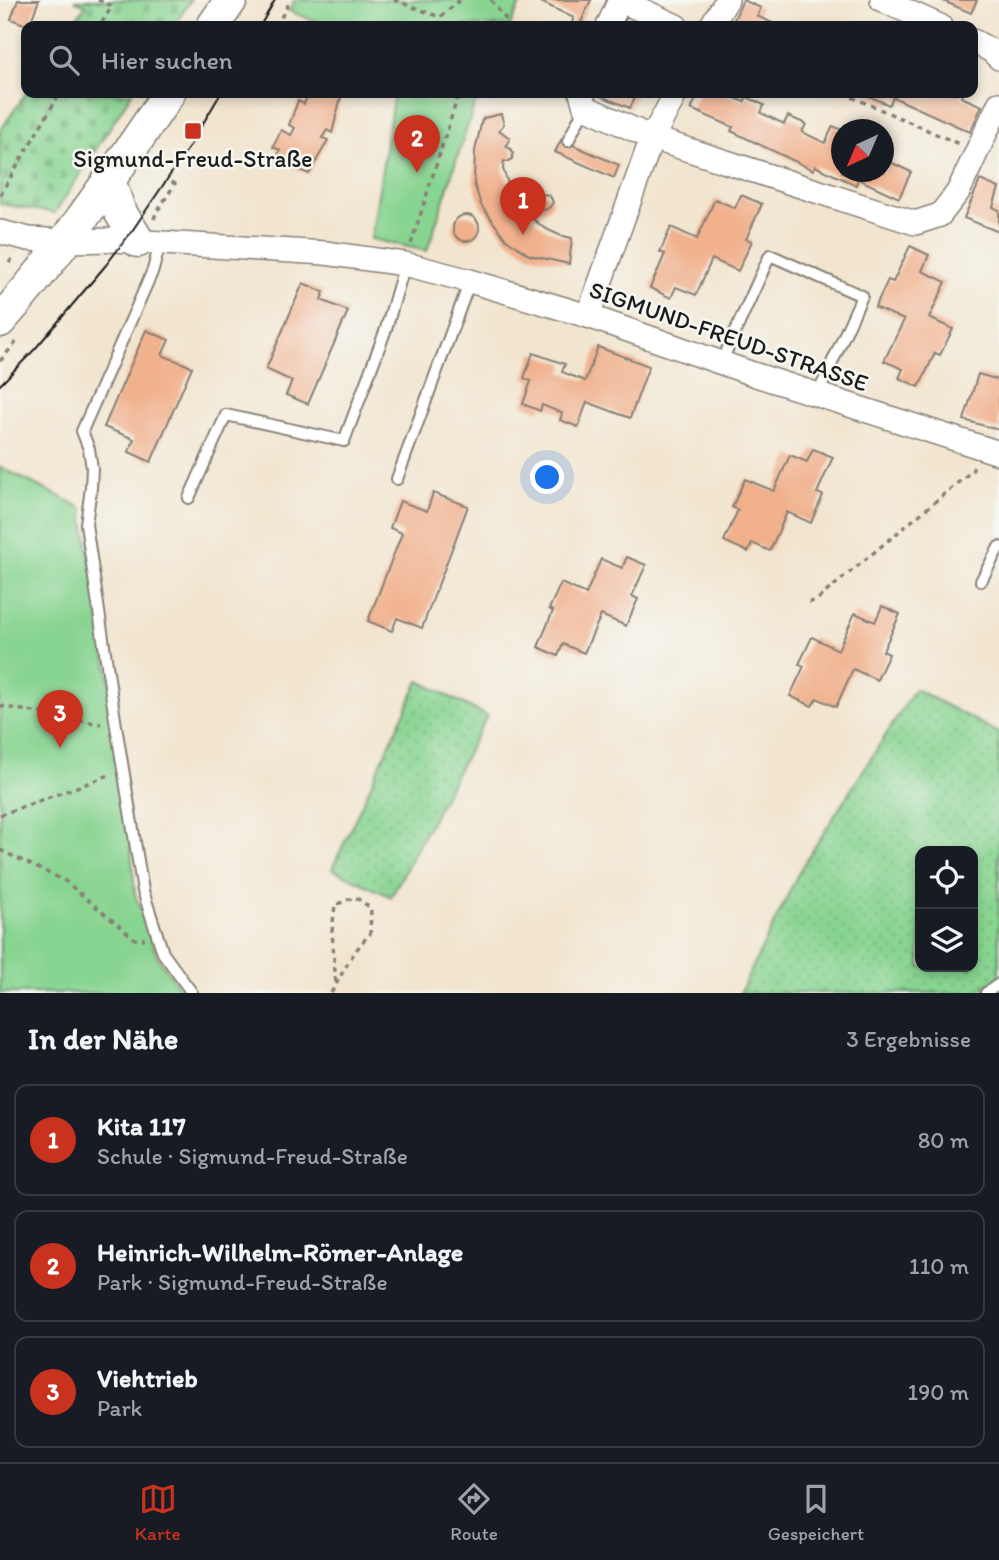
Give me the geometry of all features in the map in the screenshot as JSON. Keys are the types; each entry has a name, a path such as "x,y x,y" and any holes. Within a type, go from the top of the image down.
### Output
{"main road":[{"path":"216,21 231,0"},
{"path":"9,330 66,241 166,98"},
{"path":"109,180 119,210 149,242"}],"street":[{"path":"610,21 620,0 638,4 667,21"},
{"path":"715,21 727,0"},
{"path":"882,0 929,21"},
{"path":"978,44 999,58"},
{"path":"588,316 652,138 673,98"},
{"path":"583,100 652,138 915,223 940,215 958,192 999,104"},
{"name":"SIGMUND-FREUD-STRASSE","path":"0,232 29,239 114,240 325,253 405,264 588,316 721,363 999,453"}],"lane":[{"path":"568,141 583,100"},
{"path":"149,242 153,270 82,430 92,468 92,488 86,524 143,891 163,953 192,993"},
{"path":"721,363 770,255 862,296 818,394"},
{"path":"189,498 226,415 344,441 386,328 405,264"},
{"path":"397,479 470,281"},
{"path":"981,581 999,547"},
{"path":"986,993 999,984"}],"path":[{"path":"98,0 111,6 103,21"},
{"path":"279,21 291,0"},
{"path":"394,0 440,17"},
{"path":"440,21 440,17 460,0"},
{"path":"491,0 507,21"},
{"path":"0,195 57,98"},
{"path":"405,264 457,98"},
{"path":"854,98 977,152"},
{"path":"156,213 175,184 171,181"},
{"path":"0,361 9,330"},
{"path":"809,603 972,471 975,463 957,456 961,442"},
{"path":"0,706 116,726"},
{"path":"0,815 124,770"},
{"path":"0,850 65,881 135,939 160,939"},
{"path":"331,993 336,986 358,947 370,934 371,908 355,897 335,905 332,931 336,986"}],"green space":[{"path":"74,0 191,0 177,21 75,21 86,5"},
{"path":"295,0 522,0 512,21 314,21 289,11"},
{"path":"23,98 129,98 55,213 0,204 0,131"},
{"path":"393,98 478,98 427,251 371,239"},
{"path":"0,467 82,508 124,770 135,894 157,956 183,993 0,993"},
{"path":"419,681 487,716 391,897 332,869"},
{"path":"915,689 999,733 999,977 975,993 740,993 800,870"}],"building":[{"path":"18,0 39,0 31,21 21,23 11,19"},
{"path":"537,0 591,0 581,21 572,21 574,18"},
{"path":"743,0 761,8 757,16 768,21 733,21"},
{"path":"941,0 977,0 971,13"},
{"path":"628,14 645,21 624,21"},
{"path":"307,98 341,98 332,133 327,130 322,138 328,140 309,174 276,160 280,150 273,147 281,130 291,135 295,128 289,125 298,101 304,104"},
{"path":"605,98 635,98 630,108"},
{"path":"696,98 735,98 744,102 749,98 764,105 761,113 784,124 788,116 806,124 802,132 825,143 831,130 831,173 815,166 813,170 731,131 733,127 691,109"},
{"path":"873,98 892,98 889,105"},
{"path":"895,98 963,98 982,106 970,132"},
{"path":"501,114 504,124 499,130 510,138 506,147 513,153 512,159 504,161 503,169 512,195 531,218 539,207 539,196 550,196 553,202 550,207 541,209 533,219 544,228 572,238 569,264 529,255 505,238 481,205 474,183 475,151 482,120"},
{"path":"561,140 619,165 614,178 555,152"},
{"path":"894,164 911,172 899,198 864,182 894,182"},
{"path":"980,180 999,188 993,207 999,210 999,232 964,218"},
{"path":"741,195 762,204 746,239 752,241 738,271 712,259 696,295 676,287 671,298 650,288 665,254 660,252 671,227 697,239 715,199 735,208"},
{"path":"466,215 475,219 479,228 475,237 466,241 457,237 453,228 457,219"},
{"path":"910,246 929,255 922,271 946,282 929,318 953,329 940,355 935,353 919,387 899,378 903,369 884,361 904,320 875,307 888,280 893,282"},
{"path":"303,283 324,292 321,300 348,311 308,404 286,395 292,381 266,369"},
{"path":"146,330 169,340 162,355 192,367 151,462 129,452 134,439 104,427"},
{"path":"598,347 649,366 630,418 587,402 578,427 560,420 562,413 542,405 540,411 523,404 531,381 524,378 533,353 565,364 562,372 585,381"},
{"path":"978,374 999,380 999,430 964,420"},
{"path":"813,449 833,457 817,493 823,495 811,523 787,512 770,551 752,543 748,552 724,541 738,510 732,507 745,479 774,491 790,455 807,462"},
{"path":"433,493 468,506 422,628 397,618 392,631 368,621 402,533 390,528 400,501 427,511"},
{"path":"627,557 646,565 632,596 638,599 626,626 601,615 584,653 563,644 558,656 538,647 553,611 549,609 561,583 586,594 601,559 622,568"},
{"path":"882,606 900,614 883,651 889,654 877,680 853,669 836,707 817,698 812,706 790,696 804,666 799,664 812,637 838,650 855,613 875,622"}],"tram line":[{"path":"263,21 275,0"},
{"path":"0,385 35,349 132,231 189,147 218,98"}],"place":[{"name":"Sigmund-Freud-Straße","path":"193,131"},
{"name":"Heinrich-Wilhelm-Römer-Anlage","path":"417,173"},
{"name":"Kita 117","path":"523,235"},
{"name":"Viehtrieb","path":"60,748"}]}
